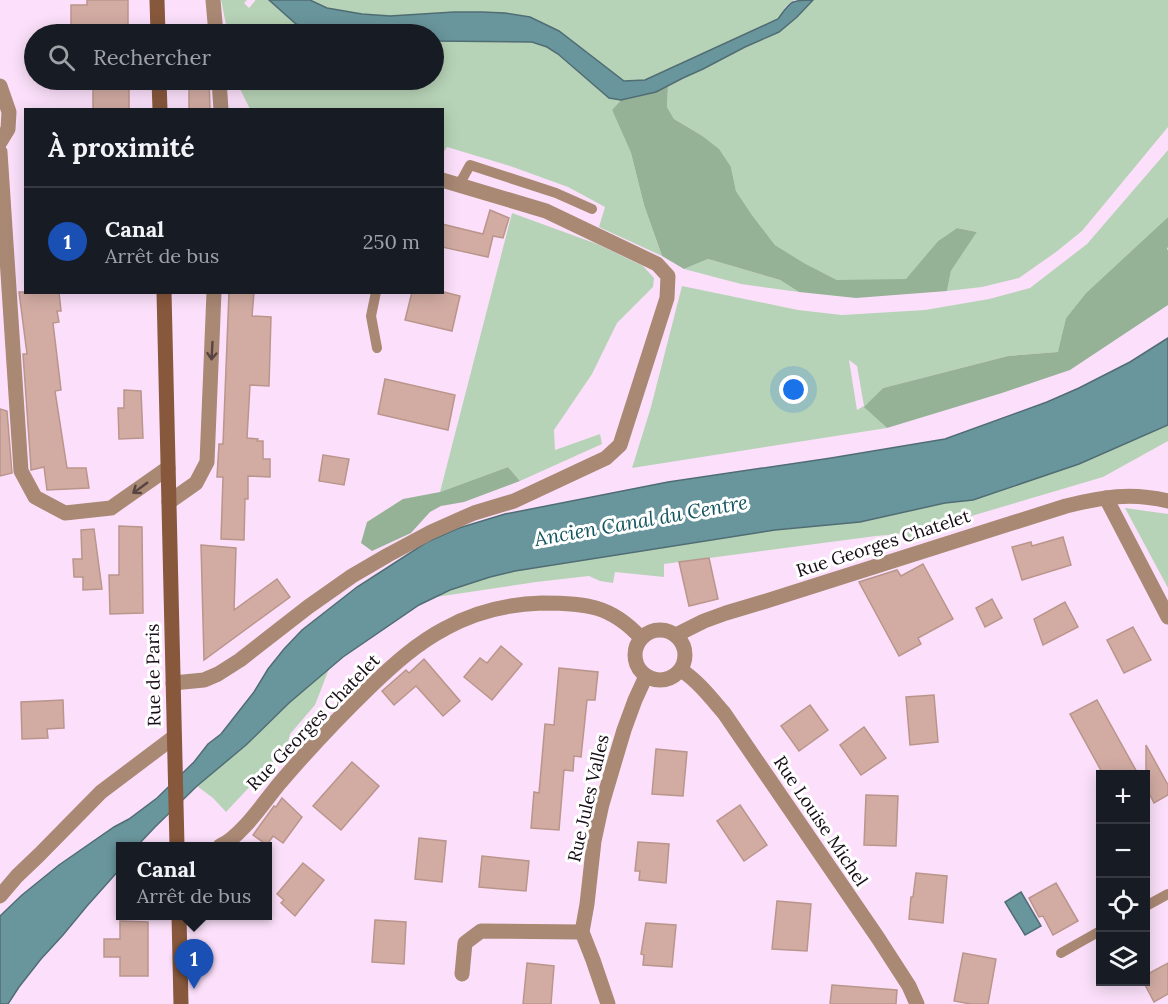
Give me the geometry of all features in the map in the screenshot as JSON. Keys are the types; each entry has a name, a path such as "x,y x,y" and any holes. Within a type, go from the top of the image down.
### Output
{"main road":[{"path":"157,0 158,24"},
{"path":"159,90 160,108"},
{"name":"Rue de Paris","path":"164,294 177,842"},
{"path":"179,920 181,1004"}],"street":[{"path":"213,0 215,24"},
{"path":"0,86 9,112 8,129 0,142"},
{"path":"219,90 220,108"},
{"path":"0,152 21,471 35,497 65,513 111,508 168,468"},
{"path":"173,683 204,680 218,674 352,576 388,555 431,532 474,513 514,501 606,458 620,446 667,298 668,276 657,264 546,211 444,181"},
{"path":"169,502 196,483 207,462 214,294"},
{"name":"Rue Georges Chatelet","path":"676,635 726,613 1066,506 1130,495 1168,501"},
{"path":"1106,498 1168,617"},
{"name":"Rue Georges Chatelet","path":"229,842 351,705 402,657 445,628 491,610 511,605 583,604 611,613 641,638"},
{"path":"654,630 676,635 681,641 686,656 681,670 669,679 653,679 646,676 636,662 635,654 641,638 654,630"},
{"name":"Rue Louise Michel","path":"681,670 691,676 724,714 878,938 909,986 917,1004"},
{"name":"Rue Jules Valles","path":"582,932 594,840 602,804 634,700 646,676"},
{"path":"0,896 101,792 174,736"},
{"path":"462,974 465,943 481,931 582,932 608,1004"}],"lane":[{"path":"459,185 470,165 556,193 592,209"},
{"path":"376,294 371,316 377,348"},
{"path":"1150,904 1168,894"},
{"path":"1061,953 1099,932"}],"shaded area":[{"path":"221,0 247,0 244,3 249,8 255,0 269,0 296,24 226,24"},
{"path":"310,0 794,0 786,6 778,19 645,80 624,81 559,31 530,17 482,12 390,16 362,14 327,8"},
{"path":"813,0 1168,0 1168,127 1082,231 1019,278 982,287 947,291 951,271 977,232 957,228 938,241 906,280 837,280 775,245 736,191 731,167 701,135 674,119 667,107 668,86 779,32"},
{"path":"444,41 532,42 547,47 609,98 621,100 612,110 631,153 644,205 662,256 599,227 605,207 568,187 447,147 444,152 444,108 250,108 241,90 444,90"},
{"path":"668,86 667,107 674,119 719,149 731,167 736,191 775,245 837,280 906,279 938,241 957,228 977,232 951,271 947,291 856,298 799,292 780,280 708,259 684,269 662,256 644,205 631,153 612,110 621,100 656,92"},
{"path":"1168,150 1168,217 1086,293 1066,318 1059,352 1008,356 883,388 865,407 887,428 632,468 651,407 682,286 798,310 842,315 925,310 989,299 1030,288 1087,244","holes":["849,360 857,366 864,406 857,410"]},
{"path":"512,213 597,244 643,266 654,278 653,287 617,323 592,374 554,430 555,450 600,434 602,444 520,481 508,467 440,492"},
{"path":"1168,217 1168,305 1070,370 887,428 864,407 883,388 1008,356 1058,352 1066,318 1086,293"},
{"path":"708,259 780,280 799,292 741,284 684,269"},
{"path":"1168,425 1168,441 1103,477 968,517 911,538 899,534 876,536 664,564 664,577 615,572 613,583 589,576 436,597 475,582 515,571 775,530 860,522 945,503 973,500 1079,464"},
{"path":"508,467 520,481 464,502 441,506 430,512 411,533 372,551 361,543 367,522 403,499 440,492"},
{"path":"1125,508 1168,514 1168,588"},
{"path":"329,669 315,705 290,734 287,747 226,812 197,786 246,745 289,703"}],"water":[{"path":"269,0 310,0 327,8 390,16 482,12 530,17 559,31 624,81 645,80 778,19 792,3 800,0 813,0 779,32 656,92 621,100 609,98 558,54 532,42 444,41 444,24 296,24"},
{"name":"Ancien Canal du Centre","path":"1168,338 1168,425 1079,464 973,500 945,503 860,522 775,530 515,571 450,590 419,605 343,657 289,703 246,745 197,786 141,842 116,842 116,873 41,959 8,1004 0,1004 0,916 59,865 157,798 194,762 208,744 221,734 254,692 268,669 302,630 357,587 427,542 459,528 505,514 668,482 945,439 1047,402 1130,362"},
{"path":"1021,892 1041,926 1025,935 1005,902"}],"building":[{"path":"87,0 128,0 128,24 71,24 71,5 87,5"},
{"path":"93,90 129,90 129,108 93,108"},
{"path":"189,90 209,90 210,108 189,108"},
{"path":"490,210 509,218 503,238 493,236 488,257 444,247 444,224 483,234"},
{"path":"19,292 59,294 61,311 57,311 59,322 53,323 61,390 55,391 67,468 86,468 89,488 47,490 44,467 31,470 23,354 27,354"},
{"path":"444,292 460,296 452,331 405,320 412,294 444,294"},
{"path":"229,294 254,294 252,316 271,317 269,386 250,385 247,438 263,441 263,459 270,459 270,477 248,476 244,540 221,539 223,477 217,477 219,444 223,444"},
{"path":"385,379 455,395 448,430 378,414"},
{"path":"124,390 141,391 143,438 119,439 118,408 124,408"},
{"path":"0,409 7,411 12,473 0,476"},
{"path":"323,455 349,459 344,485 319,481"},
{"path":"119,526 142,527 143,613 110,614 109,575 119,575"},
{"path":"94,529 102,589 83,590 83,577 74,577 73,559 82,559 81,530"},
{"path":"1063,537 1071,565 1022,580 1012,547 1031,542 1032,546"},
{"path":"201,545 236,548 234,610 277,579 290,597 204,660"},
{"path":"709,558 718,599 689,606 679,562"},
{"path":"923,564 953,619 918,638 921,644 899,656 859,582 897,570 901,576"},
{"path":"992,599 1002,618 985,627 976,608"},
{"path":"1065,602 1078,627 1043,645 1034,619"},
{"path":"1133,627 1151,660 1124,673 1107,640"},
{"path":"501,646 522,664 492,700 464,677 480,658 487,663"},
{"path":"424,659 460,701 443,716 416,686 394,705 382,691 406,670 409,673"},
{"path":"559,668 598,672 595,700 587,700 581,757 574,756 573,771 564,770 559,830 531,828 534,792 539,793 545,724 554,725"},
{"path":"934,695 938,742 910,745 906,697"},
{"path":"63,700 64,728 47,729 48,738 22,739 21,702"},
{"path":"1097,700 1136,770 1101,770 1070,714"},
{"path":"810,705 828,730 799,751 781,726"},
{"path":"864,727 886,758 861,775 840,745"},
{"path":"1146,745 1168,785 1168,795 1154,803 1150,795 1150,770 1146,770"},
{"path":"656,749 687,752 683,796 652,794"},
{"path":"352,762 379,786 341,830 313,806"},
{"path":"866,795 898,796 896,846 864,845"},
{"path":"282,798 302,817 283,843 273,836 269,842 263,842 253,835 274,806 276,807"},
{"path":"740,805 767,845 744,861 717,821"},
{"path":"419,838 446,841 442,882 415,879"},
{"path":"638,842 669,844 666,883 639,880 640,871 635,871"},
{"path":"482,856 529,861 526,891 479,887"},
{"path":"303,863 324,880 295,916 281,903 284,900 277,894"},
{"path":"916,873 947,876 943,923 909,919"},
{"path":"1056,883 1078,921 1053,935 1043,916 1039,917 1029,898"},
{"path":"777,901 811,904 807,951 772,949"},
{"path":"375,920 406,922 404,964 372,962"},
{"path":"120,921 148,922 148,976 120,976 120,957 104,957 104,939 120,939"},
{"path":"646,923 676,925 672,967 643,965 644,955 641,954"},
{"path":"963,953 996,959 988,1004 954,1001"},
{"path":"527,963 554,966 551,1004 523,1004"},
{"path":"1168,963 1168,994 1154,1002 1146,986 1150,986 1150,973"},
{"path":"832,985 897,990 896,1004 830,1004"}],"place":[{"name":"Canal","path":"194,989"}]}
